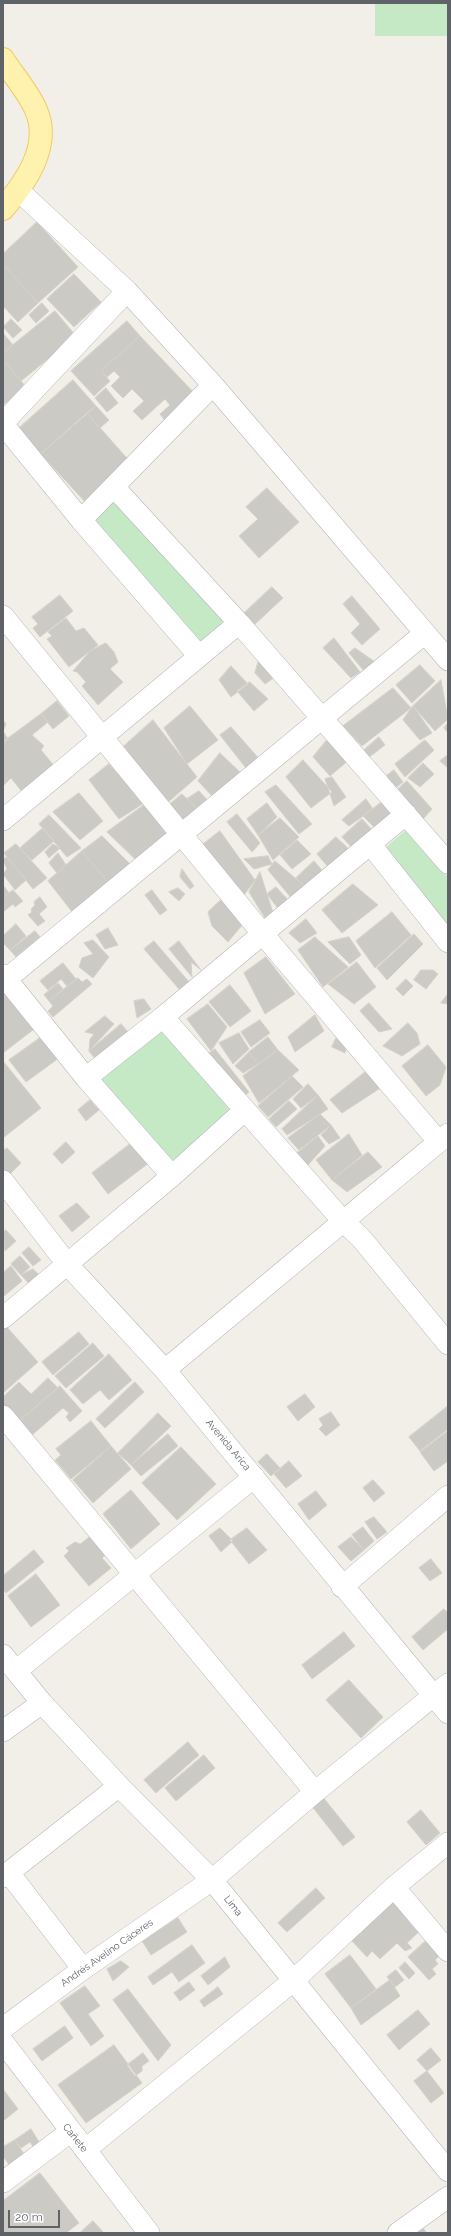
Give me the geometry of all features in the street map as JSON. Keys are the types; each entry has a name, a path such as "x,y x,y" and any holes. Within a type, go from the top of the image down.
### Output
{"main road":[{"path":"3,59 36,110 40,124 40,140 36,161 19,190 3,209"}],"street":[{"path":"19,190 127,291 212,385 448,660"},
{"path":"127,291 3,423 81,520 199,656"},
{"path":"81,520 212,385"},
{"path":"114,486 239,623 321,719 448,863"},
{"path":"3,616 262,933 443,1137 165,1370"},
{"path":"4,816 103,737 239,623"},
{"path":"172,1176 86,1078 4,979 425,633"},
{"path":"86,1078 163,1017 406,814"},
{"path":"370,845 448,942"},
{"path":"163,1017 343,1221 361,1238 448,1344"},
{"path":"3,1318 68,1265 172,1176 245,1110"},
{"name":"Avenida Arica","path":"3,1182 68,1265 165,1370 254,1477 342,1587 441,1691 448,1713"},
{"path":"3,1416 315,1792"},
{"path":"16,1671 254,1477"},
{"path":"342,1587 448,1496"},
{"name":"Lima","path":"3,1655 42,1703 119,1786 212,1880 448,2171"},
{"name":"Andrés Avelino Cáceres","path":"3,2028 83,1969 212,1880 315,1792 441,1691"},
{"path":"3,1731 42,1703"},
{"path":"83,1969 6,1875 119,1786"},
{"path":"85,2150 293,1981 394,1887 448,1843"},
{"path":"394,1887 448,1951"},
{"name":"Cañete","path":"3,2042 70,2132 149,2233"},
{"path":"3,2182 70,2132"},
{"path":"398,2233 448,2196"}],"green space":[{"path":"375,3 448,3 448,36 375,36"},
{"path":"115,498 230,625 200,650 88,520"},
{"path":"407,829 448,877 448,927 372,859"},
{"path":"163,1028 234,1115 171,1165 98,1079"}],"building":[{"path":"37,222 78,267 38,303 3,264 3,254"},
{"path":"3,264 38,303 18,322 3,306"},
{"path":"74,274 101,302 74,327 47,299"},
{"path":"42,303 49,311 36,323 29,315"},
{"path":"55,311 76,336 21,381 3,360 3,353"},
{"path":"11,319 22,330 13,338 3,327"},
{"path":"127,321 140,336 101,371 110,381 94,396 71,371"},
{"path":"3,333 13,345 3,353"},
{"path":"140,336 197,396 167,423 160,414 170,405 165,399 142,420 133,411 144,401 132,389 123,398 111,386 120,377 114,371 107,377 101,371"},
{"path":"3,360 26,387 3,405"},
{"path":"73,380 96,406 41,454 18,429"},
{"path":"106,388 118,403 107,412 95,398"},
{"path":"96,406 109,420 100,428 87,413"},
{"path":"87,413 132,464 87,504 41,454"},
{"path":"267,488 299,522 259,558 239,536 258,519 246,507"},
{"path":"272,587 283,598 252,627 242,615"},
{"path":"60,595 73,611 40,637 33,628 38,624 32,617"},
{"path":"352,596 380,629 362,645 351,633 360,624 343,604"},
{"path":"66,618 76,631 84,628 98,645 69,667 47,639 52,636 48,632"},
{"path":"334,638 360,672 351,678 323,648"},
{"path":"106,643 114,652 118,662 110,669 123,682 98,705 82,686 86,682 77,672 73,671 90,651"},
{"path":"355,648 375,662 364,671 349,653"},
{"path":"260,656 278,675 265,684 255,673"},
{"path":"420,665 435,681 412,703 396,685"},
{"path":"231,666 248,684 231,697 219,680"},
{"path":"441,680 448,719 435,731 413,706"},
{"path":"250,682 268,699 254,711 237,691"},
{"path":"393,688 411,708 362,746 343,726"},
{"path":"57,701 69,716 53,729 41,714"},
{"path":"190,706 218,740 187,764 164,728"},
{"path":"413,706 432,733 420,740 403,720"},
{"path":"41,714 48,722 32,735 44,746 41,750 55,767 23,793 11,778 3,786 3,742"},
{"path":"3,720 6,724 3,731"},
{"path":"153,720 197,777 166,804 123,747"},
{"path":"448,723 448,733 444,728"},
{"path":"231,727 261,761 249,772 220,735"},
{"path":"3,731 8,739 3,743"},
{"path":"379,737 385,745 368,758 363,751"},
{"path":"327,740 349,760 330,776 313,757"},
{"path":"425,740 434,750 405,777 395,764"},
{"path":"220,753 244,776 215,799 198,781"},
{"path":"448,755 448,768 440,761"},
{"path":"303,760 332,792 311,808 286,777"},
{"path":"423,763 434,774 420,787 408,778"},
{"path":"109,764 144,803 119,819 89,780"},
{"path":"394,770 403,782 394,789 385,777"},
{"path":"332,777 346,797 334,806 325,779"},
{"path":"407,781 432,809 423,819 396,791"},
{"path":"276,785 312,824 299,834 265,792"},
{"path":"199,791 211,804 200,811 187,799"},
{"path":"79,793 103,821 80,840 53,812"},
{"path":"182,794 200,811 187,825 169,805"},
{"path":"366,799 373,809 349,826 342,820"},
{"path":"382,802 396,817 378,831 363,816"},
{"path":"267,803 277,817 258,835 247,819"},
{"path":"144,805 169,837 140,864 107,832"},
{"path":"237,814 260,843 252,852 227,822"},
{"path":"49,815 81,848 67,857 39,824"},
{"path":"280,818 299,837 273,860 258,835"},
{"path":"362,819 375,833 355,851 342,837"},
{"path":"43,828 54,841 32,860 20,848"},
{"path":"220,831 255,880 244,895 202,845"},
{"path":"102,836 134,868 111,886 82,851"},
{"path":"336,837 350,850 329,868 317,854"},
{"path":"297,840 311,854 292,869 280,855"},
{"path":"16,844 47,878 33,889 4,853"},
{"path":"53,844 60,848 49,858 45,852"},
{"path":"82,851 111,886 73,913 48,881"},
{"path":"58,853 66,865 57,873 49,863"},
{"path":"268,856 272,864 254,869 244,859"},
{"path":"7,857 26,880 15,890 3,874 7,869 3,860"},
{"path":"275,861 308,889 293,900 268,870"},
{"path":"314,861 326,875 304,887 296,878"},
{"path":"182,869 194,886 190,889 180,877"},
{"path":"260,872 274,916 268,923 249,892"},
{"path":"353,884 378,905 342,933 322,910"},
{"path":"3,885 9,893 3,898"},
{"path":"276,887 290,902 280,911 267,894"},
{"path":"178,888 185,894 179,901 169,892"},
{"path":"13,890 23,901 15,907 13,904 3,912 3,898"},
{"path":"152,890 167,910 160,915 145,895"},
{"path":"40,897 47,907 39,914 45,921 38,926 28,915 32,912 31,909 35,905 34,902"},
{"path":"221,900 243,924 228,942 212,926 208,912"},
{"path":"392,912 411,935 375,968 356,941"},
{"path":"306,919 317,933 300,943 289,933"},
{"path":"16,924 26,936 10,950 3,943 3,936"},
{"path":"108,928 118,945 105,949 96,935"},
{"path":"35,931 40,937 16,957 10,950"},
{"path":"414,934 423,944 387,980 377,968"},
{"path":"315,937 348,967 323,987 298,950"},
{"path":"349,937 361,955 350,964 328,942"},
{"path":"93,940 109,957 93,978 79,967 82,958 93,954 84,943"},
{"path":"154,941 189,982 179,989 144,949"},
{"path":"179,941 201,970 191,962 192,977 169,949"},
{"path":"266,957 295,994 265,1014 244,973"},
{"path":"357,962 376,987 354,1004 328,984"},
{"path":"63,963 76,979 67,986 61,979 48,990 40,981"},
{"path":"421,970 433,970 438,974 426,989 414,980"},
{"path":"78,978 82,982 87,979 92,984 53,1017 48,1011 53,1006 49,1001"},
{"path":"406,979 413,986 403,996 396,989"},
{"path":"58,983 63,989 49,1001 44,995"},
{"path":"230,985 251,1011 230,1027 209,1002"},
{"path":"3,989 38,1026 3,1053"},
{"path":"448,994 448,1004 441,1003"},
{"path":"144,999 151,1009 137,1018 134,1001"},
{"path":"369,1003 392,1029 379,1032 360,1011"},
{"path":"208,1004 227,1027 211,1051 187,1019"},
{"path":"315,1015 324,1031 295,1052 288,1037"},
{"path":"105,1016 114,1024 89,1051 90,1039 94,1034 85,1032"},
{"path":"260,1020 270,1033 251,1047 241,1032"},
{"path":"408,1023 417,1033 420,1044 402,1056 383,1046"},
{"path":"121,1024 129,1033 96,1060 89,1051"},
{"path":"47,1033 63,1055 26,1082 9,1060"},
{"path":"239,1033 249,1049 233,1064 219,1043"},
{"path":"268,1037 278,1050 258,1064 249,1052"},
{"path":"336,1038 346,1047 345,1053 332,1047"},
{"path":"428,1045 446,1067 440,1085 426,1096 402,1066"},
{"path":"215,1049 249,1092 240,1100 208,1054"},
{"path":"278,1050 299,1070 259,1103 243,1076"},
{"path":"249,1052 258,1064 243,1073 235,1066"},
{"path":"3,1061 41,1108 3,1138"},
{"path":"369,1069 382,1087 342,1113 330,1100"},
{"path":"292,1076 303,1087 268,1117 258,1106"},
{"path":"308,1084 318,1095 301,1108 293,1099"},
{"path":"318,1095 328,1109 287,1135 282,1129"},
{"path":"90,1100 99,1110 86,1121 78,1110"},
{"path":"289,1101 297,1109 276,1127 269,1119"},
{"path":"320,1114 331,1125 299,1150 288,1138"},
{"path":"331,1125 340,1138 329,1144 321,1135"},
{"path":"349,1134 362,1155 332,1180 316,1160"},
{"path":"318,1136 325,1146 308,1165 296,1154"},
{"path":"138,1138 154,1159 108,1194 92,1173"},
{"path":"66,1142 75,1152 62,1164 53,1154"},
{"path":"7,1148 21,1163 7,1177 3,1173 3,1151"},
{"path":"368,1152 382,1167 347,1192 332,1180"},
{"path":"77,1203 90,1217 72,1232 59,1216"},
{"path":"6,1230 16,1241 5,1251 3,1232"},
{"path":"29,1247 41,1260 33,1266 22,1253"},
{"path":"20,1256 30,1267 21,1275 11,1264"},
{"path":"11,1266 22,1281 4,1296 3,1273"},
{"path":"33,1269 46,1281 34,1289 21,1275"},
{"path":"5,1325 38,1362 3,1393 3,1326"},
{"path":"79,1332 89,1344 53,1375 42,1362"},
{"path":"93,1343 104,1356 66,1388 55,1376"},
{"path":"109,1354 132,1380 109,1400 100,1390 83,1404 70,1390"},
{"path":"48,1378 58,1388 18,1422 3,1405 3,1397 19,1382 31,1394"},
{"path":"135,1382 144,1392 105,1428 96,1419"},
{"path":"60,1386 82,1411 70,1422 66,1417 69,1413 63,1408 31,1436 18,1422"},
{"path":"305,1394 315,1407 298,1421 287,1407"},
{"path":"448,1406 448,1429 420,1451 409,1437"},
{"path":"331,1412 340,1425 326,1436 319,1429 323,1425 319,1419"},
{"path":"158,1413 171,1426 131,1465 118,1453"},
{"path":"91,1421 111,1446 71,1479 55,1460 61,1455 56,1449"},
{"path":"448,1431 448,1461 434,1471 420,1452"},
{"path":"168,1434 178,1446 141,1476 131,1465"},
{"path":"111,1446 131,1469 93,1503 73,1480"},
{"path":"181,1447 216,1484 177,1520 142,1483"},
{"path":"267,1454 280,1468 271,1476 258,1462"},
{"path":"289,1461 302,1476 286,1488 274,1474"},
{"path":"373,1480 385,1493 374,1502 363,1488"},
{"path":"131,1490 160,1524 131,1549 103,1514"},
{"path":"316,1491 327,1505 309,1520 298,1504"},
{"path":"374,1517 387,1532 377,1539 365,1522"},
{"path":"363,1527 374,1541 364,1550 352,1535"},
{"path":"220,1528 233,1541 221,1552 209,1536"},
{"path":"247,1528 267,1550 249,1564 230,1540"},
{"path":"92,1535 108,1553 102,1558 111,1568 89,1586 64,1556 69,1551 66,1548 75,1542 80,1544"},
{"path":"351,1537 364,1550 351,1561 338,1547"},
{"path":"34,1550 44,1562 6,1593 3,1589 3,1576"},
{"path":"431,1559 442,1573 430,1581 419,1568"},
{"path":"36,1574 60,1605 31,1627 8,1596"},
{"path":"444,1609 448,1613 448,1629 423,1650 412,1637"},
{"path":"344,1632 355,1646 312,1679 302,1665"},
{"path":"349,1680 383,1717 361,1738 326,1700"},
{"path":"188,1742 199,1755 156,1793 144,1780"},
{"path":"204,1755 215,1768 176,1801 165,1788"},
{"path":"322,1796 355,1837 343,1846 311,1805"},
{"path":"421,1810 440,1833 426,1845 407,1822"},
{"path":"316,1888 325,1898 287,1932 278,1923"},
{"path":"396,1897 424,1927 407,1943 412,1948 405,1951 397,1943 380,1959 372,1951 367,1957 351,1940"},
{"path":"178,1918 187,1932 151,1955 142,1941"},
{"path":"427,1940 440,1955 435,1960 438,1964 432,1969 436,1974 429,1980 408,1957"},
{"path":"192,1945 205,1963 179,1982 172,1972 153,1985 148,1977"},
{"path":"350,1955 376,1989 351,2008 325,1974"},
{"path":"225,1957 230,1967 208,1985 201,1976"},
{"path":"121,1961 129,1967 113,1981 107,1969"},
{"path":"405,1962 415,1973 409,1979 399,1968"},
{"path":"396,1970 404,1980 395,1987 387,1977"},
{"path":"390,1980 400,1996 361,2025 351,2008"},
{"path":"189,1982 195,1990 180,2001 174,1993"},
{"path":"85,1986 100,2006 88,2014 104,2036 91,2046 60,2003"},
{"path":"218,1987 223,1994 204,2007 200,2001"},
{"path":"128,1989 171,2045 158,2061 113,2000"},
{"path":"418,2010 430,2024 399,2050 387,2035"},
{"path":"65,2026 73,2038 42,2061 33,2049"},
{"path":"114,2045 142,2083 86,2123 58,2085"},
{"path":"431,2048 441,2060 427,2071 417,2060"},
{"path":"143,2053 149,2061 142,2066 142,2071 135,2076 127,2065"},
{"path":"427,2071 444,2093 431,2103 414,2081"},
{"path":"3,2089 18,2109 3,2121"},
{"path":"31,2129 44,2150 38,2154 30,2142 21,2148 15,2140"},
{"path":"15,2140 29,2162 14,2172 3,2156 3,2147"},
{"path":"40,2173 79,2223 66,2233 3,2233 3,2201"},
{"path":"93,2221 104,2233 81,2232"},
{"path":"419,2223 427,2233 410,2233"}]}
